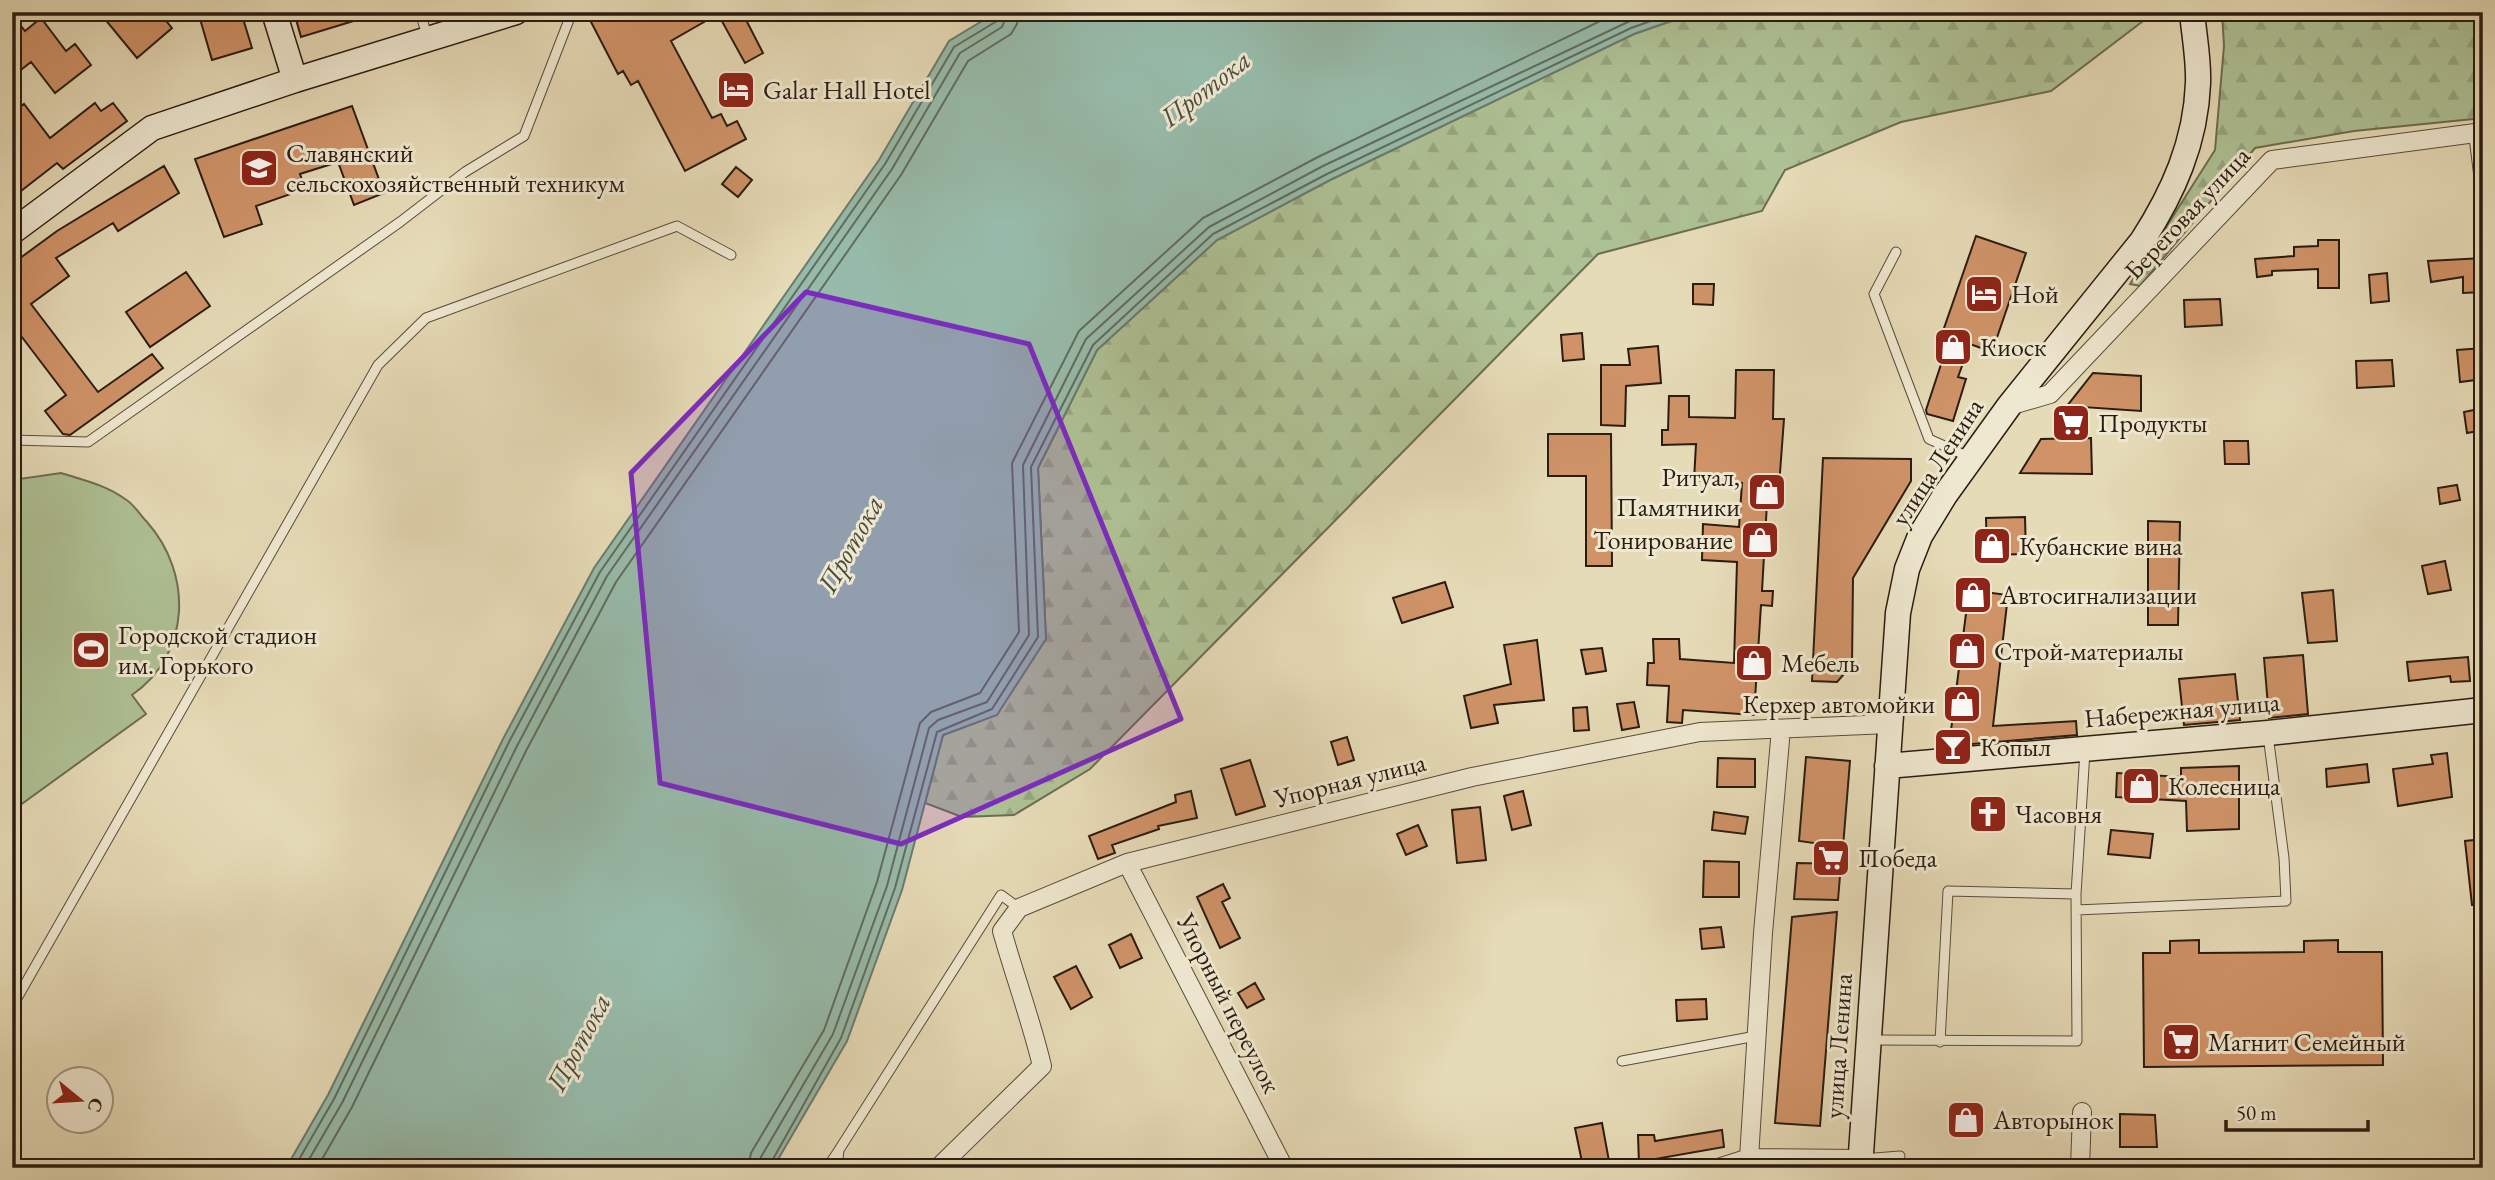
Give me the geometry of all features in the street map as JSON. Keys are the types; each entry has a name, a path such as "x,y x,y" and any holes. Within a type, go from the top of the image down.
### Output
{"main road":[{"path":"274,12 295,79"},
{"path":"12,232 152,128 295,79 516,12"},
{"name":"улица Ленина","path":"1860,1163 1889,724 1898,613 1907,569 1920,536 1970,458 2141,241 2161,210 2179,174 2192,136 2198,83 2192,12"},
{"name":"Набережная улица","path":"1887,766 2268,733 2483,710"}],"street":[{"name":"Береговая улица","path":"2010,406 2050,394 2272,160 2480,133"},
{"path":"2480,133 2483,173"},
{"name":"Упорная улица","path":"1020,908 1127,863 1472,777 1700,732 1889,724"},
{"path":"1749,1163 1756,1036 1781,729"},
{"name":"Упорный переулок","path":"1127,863 1284,1168"},
{"path":"938,1168 1042,1066 1029,1009 1017,985 1002,931 1020,908"},
{"path":"2080,1168 2082,1112"},
{"path":"1718,1168 1749,1163 1860,1163"}],"lane":[{"path":"420,12 428,40"},
{"path":"12,440 88,442 400,222 465,172 524,136 572,12"},
{"path":"12,1007 378,365 426,318 677,226 731,255"},
{"path":"1896,253 1874,294 1929,439 1970,458"},
{"path":"2076,910 2286,901 2284,858 2268,733"},
{"path":"1869,1040 2077,1041 2076,894 2086,748"},
{"path":"1940,1042 1948,891 2076,894"},
{"path":"827,1168 1001,895 1020,908"},
{"path":"1622,1061 1756,1036"},
{"path":"837,1168 839,1150"},
{"path":"1860,1163 1900,1156"}],"highlighted area":[{"path":"806,292 1029,344 1181,719 901,844 660,783 631,473"}],"green space":[{"path":"1697,12 2147,12 2147,18 2051,91 1901,122 1785,170 1762,211 1598,254 1090,769 1014,815 962,817 925,803 943,735 983,720 1046,639 1038,468 1097,350 1217,240 1330,180 1634,34"},
{"path":"2222,12 2483,12 2483,118 2354,131 2255,148 2140,286 2130,284 2215,150 2224,46"},
{"name":"Городской cтадион им. Горького","path":"61,473 110,490 137,510 162,543 172,565 178,589 179,613 175,636 166,658 151,678 132,695 146,714 12,811 12,480"}],"water":[{"name":"Протока","path":"997,12 1697,12 1634,34 1330,180 1217,240 1097,350 1038,468 1046,639 997,715 943,735 902,890 847,1041 773,1168 286,1168 328,1095 503,739 594,568 879,160 949,41"}],"building":[{"path":"99,12 135,12 142,21 153,12 159,12 172,28 137,58"},
{"path":"198,12 241,12 252,48 212,60"},
{"path":"294,12 370,12 370,16 301,37"},
{"path":"606,12 742,12 763,53 745,63 718,14 671,41 712,118 721,114 727,126 737,121 746,139 685,171 638,81 631,85 623,71 618,74 590,20"},
{"path":"12,14 25,31 41,18 66,51 75,44 91,65 55,93 31,62 12,77"},
{"path":"95,103 101,111 113,103 127,121 63,169 57,163 12,198 12,113 24,104 50,138"},
{"name":"Славянский сельскохозяйственный техникум","path":"352,106 384,193 354,205 338,162 300,174 305,189 256,206 262,224 224,237 195,159"},
{"path":"164,166 179,193 118,231 113,223 56,258 69,276 31,304 98,392 152,354 163,368 70,435 63,434 45,411 66,395 12,324 12,264 57,231"},
{"path":"736,167 752,180 738,197 722,184"},
{"name":"Ной","path":"1976,236 2026,253 1992,352 1970,344 1958,377 1966,379 1953,421 1927,414 1926,410 1950,337 1942,334"},
{"path":"2318,240 2339,240 2339,288 2318,288 2318,269 2272,271 2272,275 2257,277 2255,259 2294,256 2294,247 2318,246"},
{"path":"2483,258 2483,292 2463,293 2463,277 2431,282 2428,261"},
{"path":"186,272 210,306 150,347 126,312"},
{"path":"2387,273 2389,301 2371,303 2369,275"},
{"path":"1693,284 1714,284 1713,305 1693,304"},
{"path":"2220,299 2222,325 2185,327 2184,300"},
{"path":"1582,333 1584,359 1563,361 1561,335"},
{"path":"1658,346 1661,383 1626,386 1625,426 1601,425 1601,365 1630,365 1628,349"},
{"path":"2483,348 2483,379 2460,382 2457,350"},
{"path":"2392,360 2394,386 2357,388 2356,361"},
{"path":"1736,370 1774,370 1773,419 1784,419 1779,486 1768,485 1762,591 1773,591 1772,606 1761,605 1754,715 1683,710 1682,723 1667,722 1669,686 1647,685 1648,663 1654,663 1653,639 1679,639 1680,659 1734,663 1737,562 1702,560 1703,524 1739,527 1742,483 1694,480 1696,444 1662,445 1662,430 1668,430 1669,396 1689,396 1689,417 1735,418"},
{"path":"2093,373 2141,376 2141,411 2067,406"},
{"path":"2483,408 2483,430 2467,433 2464,412"},
{"path":"1548,434 1611,434 1612,566 1586,566 1586,476 1548,476"},
{"path":"2091,438 2092,474 2020,473 2041,439"},
{"path":"2224,441 2248,441 2249,464 2225,464"},
{"path":"1823,458 1911,459 1911,481 1853,578 1852,665 1837,682 1812,681"},
{"path":"2457,485 2460,500 2440,504 2438,488"},
{"path":"2025,517 2026,554 1987,555 1986,518"},
{"path":"2148,521 2180,522 2178,625 2148,625"},
{"path":"2445,561 2451,590 2428,594 2422,566"},
{"path":"1445,582 1453,607 1402,623 1393,598"},
{"path":"1969,590 2008,595 1993,726 2076,721 2077,735 1949,746"},
{"path":"2333,590 2337,641 2308,643 2302,593"},
{"path":"1537,640 1544,700 1494,705 1498,723 1471,728 1464,696 1511,684 1504,645"},
{"path":"1602,648 1606,671 1586,674 1581,650"},
{"path":"2303,655 2308,714 2269,718 2264,658"},
{"path":"2468,657 2470,681 2451,682 2450,676 2409,681 2407,662"},
{"path":"2235,674 2240,720 2184,725 2179,679"},
{"path":"1634,702 1639,727 1622,730 1617,704"},
{"path":"1587,707 1589,730 1574,731 1573,708"},
{"path":"1347,737 1354,760 1338,765 1331,742"},
{"path":"2447,753 2452,797 2398,806 2393,769 2433,764 2431,755"},
{"path":"1806,757 1850,761 1843,847 1799,841"},
{"path":"1718,758 1755,759 1755,787 1717,787"},
{"path":"1250,760 1265,806 1236,815 1221,769"},
{"path":"2367,764 2369,782 2327,787 2326,769"},
{"path":"2239,766 2239,829 2187,831 2186,801 2116,797 2117,773 2181,777 2181,768"},
{"path":"1191,791 1197,818 1158,826 1159,829 1112,845 1115,853 1098,859 1089,836 1176,802 1175,795"},
{"path":"1523,791 1531,825 1512,830 1504,796"},
{"path":"1974,801 1995,802 1994,827 1973,826"},
{"path":"1480,807 1486,860 1457,863 1452,810"},
{"path":"1714,812 1748,817 1745,834 1712,830"},
{"path":"1418,825 1427,846 1406,855 1397,834"},
{"path":"2111,830 2153,834 2150,858 2108,854"},
{"path":"2483,839 2483,905 2472,905 2465,841"},
{"path":"1704,861 1739,862 1739,897 1703,897"},
{"path":"1797,863 1841,864 1838,900 1794,899"},
{"path":"1223,884 1230,898 1222,902 1240,938 1220,948 1197,897"},
{"path":"1837,912 1820,1126 1775,1123 1792,917"},
{"path":"1721,927 1724,947 1702,949 1700,929"},
{"path":"1131,934 1142,958 1120,968 1109,945"},
{"path":"2199,940 2199,953 2304,952 2304,941 2338,940 2338,952 2382,952 2383,1065 2144,1067 2143,953 2170,953 2170,941"},
{"path":"1076,966 1092,997 1071,1009 1054,977"},
{"path":"1255,983 1264,999 1247,1008 1238,993"},
{"path":"1706,999 1707,1019 1677,1021 1676,1000"},
{"path":"2120,1114 2155,1115 2157,1147 2120,1147"},
{"path":"1602,1123 1609,1161 1583,1167 1575,1128"},
{"path":"1722,1130 1724,1147 1655,1159 1655,1163 1639,1164 1638,1135 1654,1135 1655,1141"}],"place":[{"name":"Galar Hall Hotel","path":"736,90"},
{"name":"Славянский сельскохозяйственный техникум","path":"259,168"},
{"name":"Ной","path":"1984,294"},
{"name":"Киоск","path":"1953,347"},
{"name":"Продукты","path":"2071,423"},
{"name":"Ритуал, Памятники","path":"1767,492"},
{"name":"Тонирование","path":"1760,540"},
{"name":"Кубанские вина","path":"1992,546"},
{"name":"Автосигнализации","path":"1973,595"},
{"name":"Городской cтадион им. Горького","path":"91,650"},
{"name":"Строй-материалы","path":"1967,651"},
{"name":"Мебель","path":"1754,663"},
{"name":"Керхер автомойки","path":"1962,704"},
{"name":"Копыл","path":"1953,747"},
{"name":"Колесница","path":"2141,786"},
{"name":"Часовня","path":"1988,814"},
{"name":"Победа","path":"1831,858"},
{"name":"Магнит Семейный","path":"2181,1042"},
{"name":"Авторынок","path":"1966,1120"}]}
